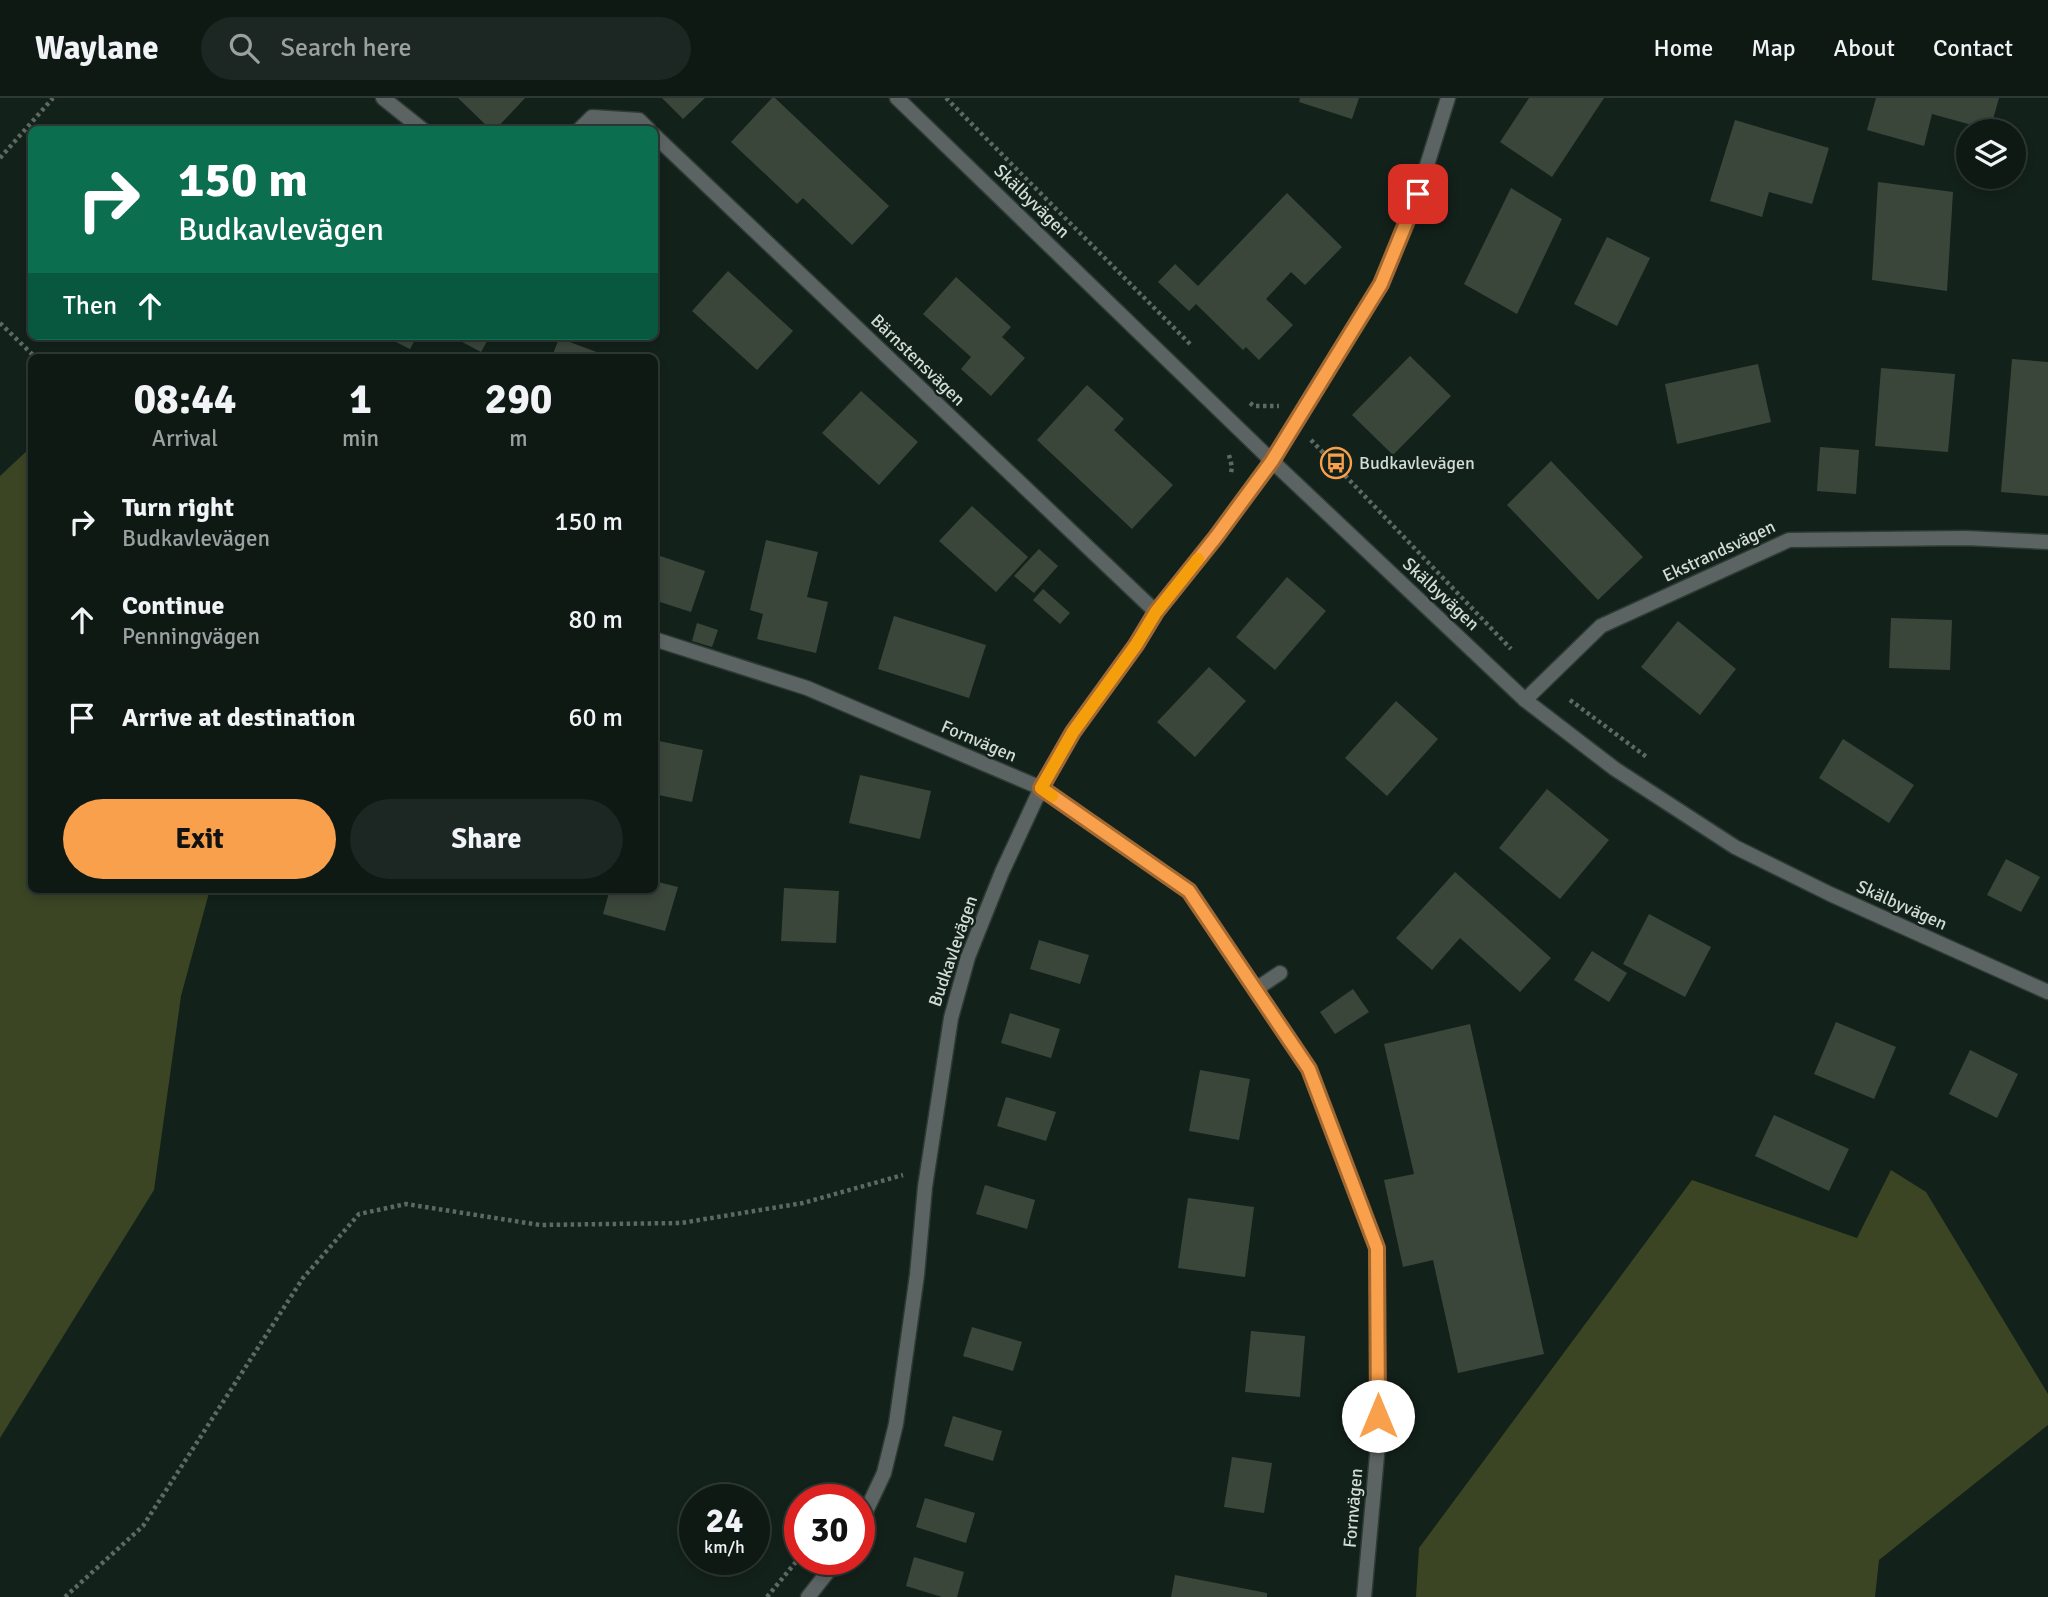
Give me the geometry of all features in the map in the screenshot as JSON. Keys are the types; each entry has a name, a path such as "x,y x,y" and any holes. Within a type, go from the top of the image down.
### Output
{"street":[{"path":"383,98 418,126"},
{"name":"Skälbyvägen","path":"897,98 1272,461 1525,700 1615,769 1735,847 1830,894 2048,992"},
{"name":"Budkavlevägen","path":"875,1492 884,1473 896,1424 917,1275 925,1187 951,1018 968,957 1002,872 1041,788 1073,732 1136,645 1156,612 1272,461 1381,284 1418,194 1448,98"},
{"path":"583,126 592,117 639,120 645,126"},
{"name":"Bärnstensvägen","path":"658,139 1156,612"},
{"name":"Ekstrandsvägen","path":"1525,700 1601,626 1789,540 1966,538 2048,542"},
{"name":"Fornvägen","path":"658,640 807,688 1041,788 1189,891 1309,1069 1377,1248 1378,1444 1364,1597"},
{"path":"1256,989 1280,973"},
{"path":"808,1597 825,1575"}],"path":[{"path":"29,126 54,98"},
{"path":"946,98 1199,353"},
{"path":"0,158 28,127"},
{"path":"0,323 32,354"},
{"path":"1243,398 1254,406 1278,405 1537,676 1654,762"},
{"path":"1226,449 1232,467 1229,479"},
{"path":"65,1597 142,1526 303,1278 359,1214 406,1204 540,1225 681,1223 803,1203 903,1175"},
{"path":"767,1597 785,1575"}],"green space":[{"path":"28,450 28,893 209,893 181,996 154,1190 0,1438 0,476"},
{"path":"1891,1170 1926,1192 2048,1394 2048,1425 1879,1560 1875,1597 1416,1597 1419,1548 1692,1180 1857,1238"}],"building":[{"path":"458,98 525,98 499,126 487,126"},
{"path":"662,98 705,98 683,119"},
{"path":"772,98 889,206 852,245 803,198 797,204 731,142"},
{"path":"1300,98 1359,98 1352,119 1299,102"},
{"path":"1529,98 1604,98 1552,177 1500,142"},
{"path":"1876,98 1999,98 1993,119 1956,121 1932,114 1924,146 1867,130"},
{"path":"1735,120 1829,148 1812,204 1769,192 1762,217 1710,201"},
{"path":"1878,182 1953,192 1947,291 1872,280"},
{"path":"1511,188 1562,219 1517,314 1464,284"},
{"path":"1287,193 1342,247 1305,285 1291,272 1266,299 1293,325 1259,360 1246,347 1243,350 1196,304 1189,311 1158,282 1175,264 1198,286"},
{"path":"1607,237 1650,258 1617,326 1574,304"},
{"path":"728,271 793,331 757,370 692,311"},
{"path":"956,277 1011,327 1002,337 1025,358 991,396 961,369 971,357 923,314"},
{"path":"392,340 415,340 410,349"},
{"path":"458,340 488,340 481,352"},
{"path":"558,340 564,340 602,354 553,354"},
{"path":"1410,356 1451,396 1393,455 1352,415"},
{"path":"2012,359 2048,362 2048,496 2001,492"},
{"path":"1758,364 1771,422 1677,444 1665,384"},
{"path":"1881,368 1955,374 1948,452 1875,446"},
{"path":"1087,385 1124,419 1114,430 1173,485 1132,529 1037,440"},
{"path":"861,391 918,442 879,485 822,433"},
{"path":"1820,447 1859,450 1856,494 1817,491"},
{"path":"1551,461 1643,557 1598,600 1507,505"},
{"path":"972,506 1028,557 996,592 939,541"},
{"path":"766,540 818,552 807,597 828,602 816,653 757,639 763,614 750,610"},
{"path":"1039,549 1058,566 1034,593 1014,576"},
{"path":"658,555 705,571 691,612 658,601"},
{"path":"1287,577 1326,611 1275,670 1236,637"},
{"path":"1043,589 1070,613 1060,624 1033,600"},
{"path":"894,616 986,645 969,698 878,669"},
{"path":"1891,618 1952,620 1950,670 1889,668"},
{"path":"1678,621 1736,669 1700,715 1641,667"},
{"path":"697,623 718,630 712,647 692,641"},
{"path":"1209,667 1246,701 1195,757 1157,722"},
{"path":"1396,701 1438,739 1387,796 1345,758"},
{"path":"1843,739 1914,785 1889,823 1819,778"},
{"path":"658,741 703,750 692,802 658,795"},
{"path":"860,775 931,791 920,839 849,823"},
{"path":"1547,789 1609,840 1560,899 1499,848"},
{"path":"2006,859 2040,877 2021,912 1987,895"},
{"path":"1455,872 1551,958 1520,992 1460,938 1432,970 1396,938"},
{"path":"658,882 678,887 665,931 603,914 609,893 658,893"},
{"path":"784,888 839,891 836,943 781,941"},
{"path":"1649,914 1711,947 1685,997 1623,964"},
{"path":"1039,940 1089,955 1080,984 1030,969"},
{"path":"1592,951 1627,973 1609,1002 1574,980"},
{"path":"1353,989 1369,1012 1335,1034 1320,1012"},
{"path":"1010,1013 1060,1029 1051,1058 1001,1043"},
{"path":"1836,1022 1896,1047 1874,1099 1814,1074"},
{"path":"1470,1024 1544,1354 1458,1373 1433,1260 1403,1267 1384,1180 1414,1174 1384,1044"},
{"path":"1970,1050 2018,1074 1997,1118 1949,1094"},
{"path":"1200,1070 1250,1079 1239,1140 1189,1131"},
{"path":"1006,1097 1056,1112 1046,1141 997,1126"},
{"path":"1774,1115 1849,1149 1829,1191 1755,1156"},
{"path":"985,1185 1035,1200 1027,1229 976,1214"},
{"path":"1188,1198 1254,1207 1245,1277 1178,1268"},
{"path":"972,1327 1022,1342 1013,1371 963,1356"},
{"path":"1251,1331 1305,1336 1300,1397 1245,1392"},
{"path":"953,1416 1002,1431 993,1461 944,1446"},
{"path":"1232,1457 1272,1463 1264,1513 1224,1507"},
{"path":"925,1498 975,1513 966,1543 916,1527"},
{"path":"914,1557 964,1572 957,1597 942,1597 906,1586"},
{"path":"1175,1575 1267,1593 1267,1597 1171,1597"}],"slow traffic":[{"path":"1052,796 1041,788 1073,732 1136,645 1156,612 1198,559"}],"place":[{"name":"Budkavlevägen","path":"1336,463"}],"route":[{"path":"1378,1416 1377,1248 1309,1069 1189,891 1041,788 1073,732 1136,645 1156,612 1272,461 1381,284 1418,194"}]}
